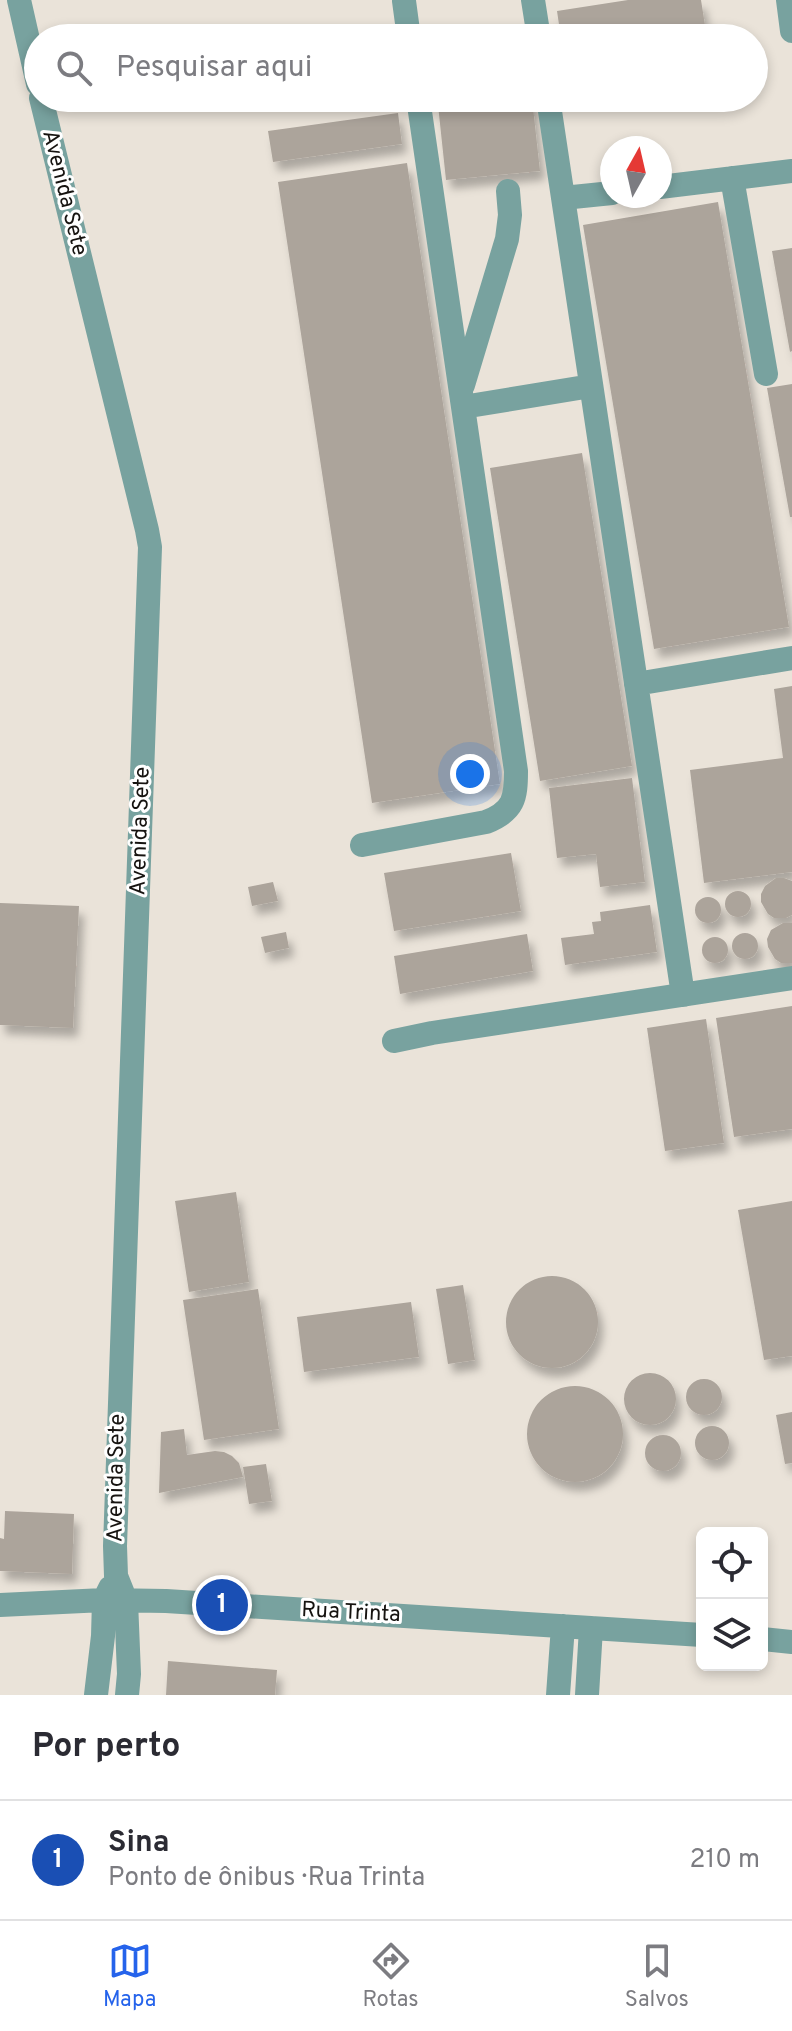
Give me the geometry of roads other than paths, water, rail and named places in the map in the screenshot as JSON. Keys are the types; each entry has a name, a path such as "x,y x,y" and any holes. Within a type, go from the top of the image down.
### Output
{"street":[{"path":"19,0 24,24"},
{"path":"533,0 537,24"},
{"path":"788,0 792,31"},
{"path":"404,1 407,24"},
{"name":"Avenida Sete","path":"44,112 150,547 115,1546 115,1600 129,1674 127,1695"},
{"path":"362,845 486,822 501,816 512,803 516,792 516,771 420,112"},
{"path":"550,112 683,995"},
{"path":"672,186 792,171"},
{"path":"732,178 766,374"},
{"path":"462,400 507,239 510,215 508,191"},
{"path":"563,198 600,194"},
{"path":"462,400 591,386"},
{"path":"636,684 792,658"},
{"path":"394,1041 792,978"},
{"name":"Avenida Sete","path":"96,1695 103,1636 115,1600"},
{"name":"Rua Trinta","path":"0,1605 166,1601 696,1635"},
{"path":"558,1695 563,1626"},
{"path":"587,1695 591,1628"},
{"path":"768,1640 792,1642"}],"place":[{"name":"Sina","path":"222,1605"}]}
